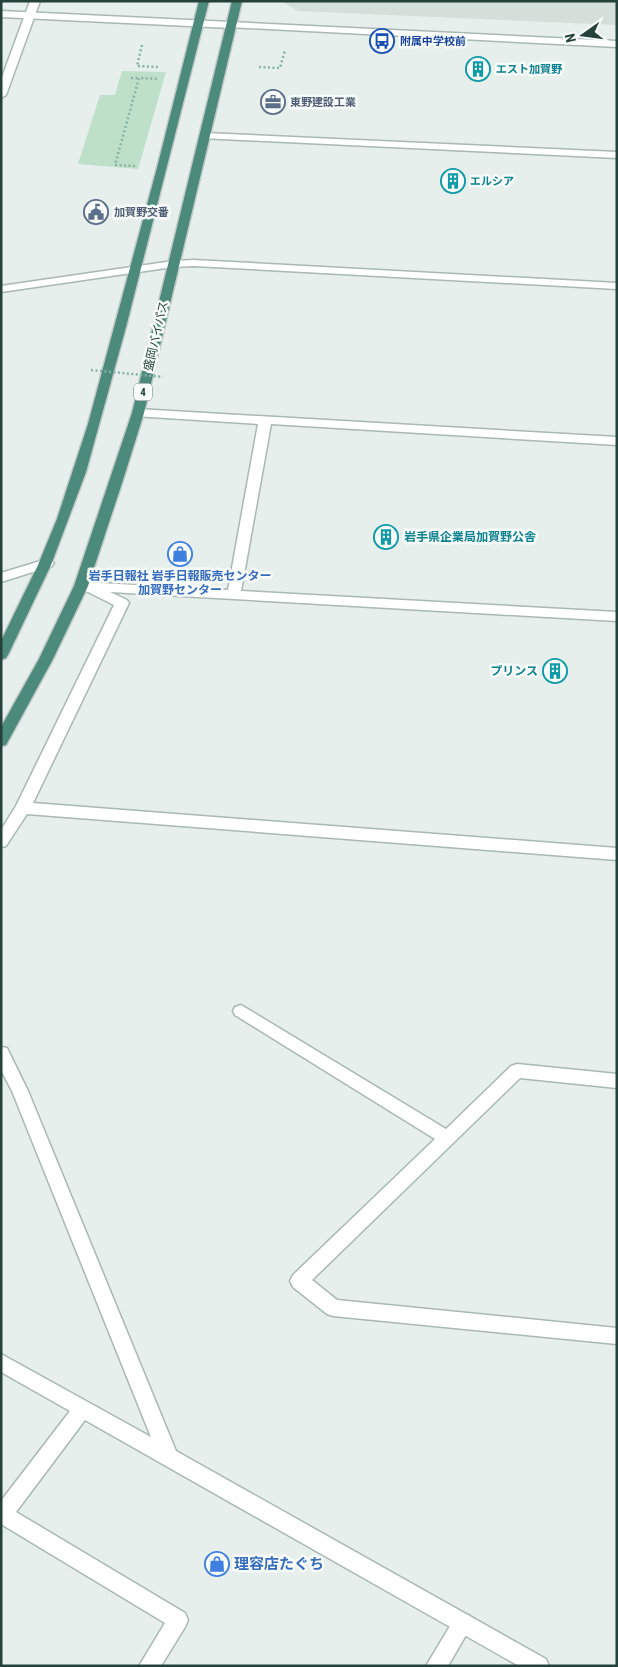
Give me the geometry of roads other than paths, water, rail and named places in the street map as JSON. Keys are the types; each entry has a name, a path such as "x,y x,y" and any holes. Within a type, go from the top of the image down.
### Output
{"highway":[{"path":"1,655 47,563 77,482 116,345 174,125 196,24 204,1"},
{"name":"盛岡バイパス","path":"1,741 46,659 81,586 138,413 237,1"}],"street":[{"path":"1,94 35,1"},
{"path":"1,14 617,44"},
{"path":"205,136 617,155"},
{"path":"1,289 173,264 194,263 617,286"},
{"path":"138,413 617,442"},
{"path":"234,594 265,421"},
{"path":"1,578 47,563"},
{"path":"81,586 617,617"},
{"path":"1,842 23,808 122,604 103,593 81,586"},
{"path":"23,808 617,854"},
{"path":"241,1011 447,1138"},
{"path":"1,1053 20,1090 169,1457"},
{"path":"617,1080 518,1071 299,1281 333,1308 617,1336"},
{"path":"1,1362 539,1666"},
{"path":"83,1408 2,1514 178,1620 149,1666"},
{"path":"436,1666 463,1623"}],"place":[{"name":"附属中学校前","path":"382,41"},
{"name":"エスト加賀野","path":"478,69"},
{"name":"東野建設工業","path":"273,102"},
{"name":"エルシア","path":"453,181"},
{"name":"加賀野交番","path":"96,212"},
{"name":"岩手県企業局加賀野公舎","path":"386,537"},
{"name":"岩手日報社 岩手日報販売センター 加賀野センター","path":"180,554"},
{"name":"プリンス","path":"555,671"},
{"name":"理容店たぐち","path":"217,1564"}]}
